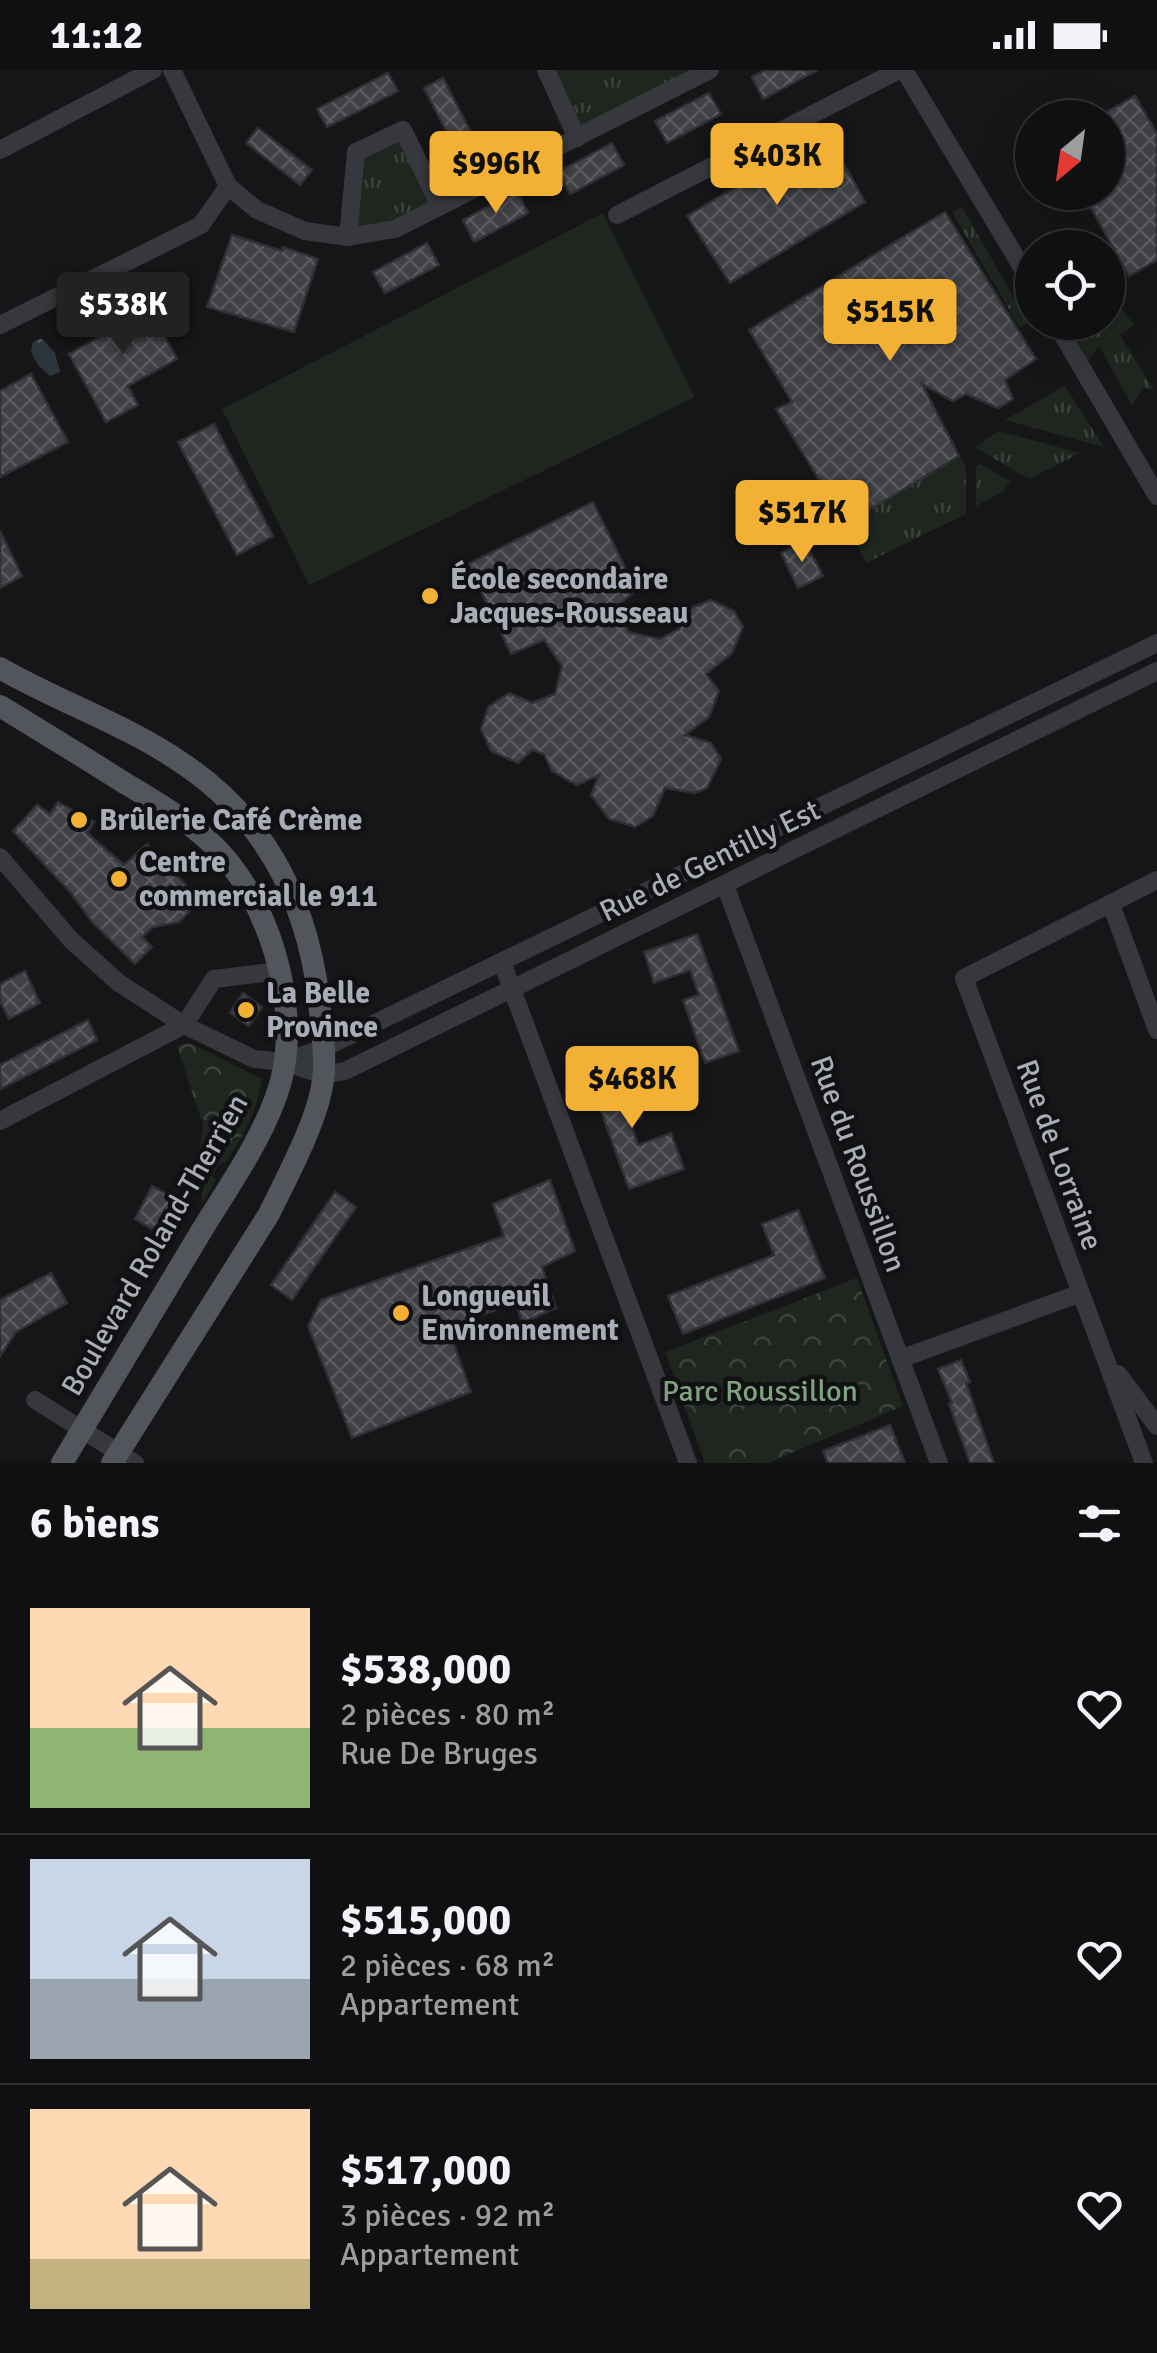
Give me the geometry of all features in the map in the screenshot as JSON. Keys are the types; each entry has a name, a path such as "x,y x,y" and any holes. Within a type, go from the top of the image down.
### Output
{"main road":[{"path":"0,668 182,763 238,808 274,860 302,914 318,976 323,1076 306,1132 269,1214 122,1460"},
{"name":"Boulevard Roland-Therrien","path":"0,706 183,820 213,844 262,917 279,971 285,1025 280,1082 254,1143 62,1463"}],"street":[{"path":"0,150 153,70"},
{"path":"172,70 228,186 257,210 305,230 348,237 396,229 710,70"},
{"path":"546,70 577,138"},
{"path":"617,215 902,70 1015,256"},
{"path":"348,237 356,152 402,130 440,206"},
{"path":"0,325 201,225 228,186"},
{"path":"1066,340 1157,496"},
{"name":"Rue de Gentilly Est","path":"284,1062 324,1048 1157,643"},
{"name":"Rue de Gentilly Est","path":"323,1076 345,1071 1157,671"},
{"path":"0,858 84,952 119,983 184,1025 254,1059 284,1062 323,1076"},
{"path":"1157,880 1110,904 1157,1030"},
{"name":"Rue du Roussillon","path":"725,885 939,1463"},
{"name":"Rue de Lorraine","path":"1110,904 964,978 1144,1463"},
{"path":"502,962 688,1463"},
{"path":"0,1121 184,1025 214,979 279,971"},
{"path":"900,1359 1081,1293"},
{"name":"Rue de Lorraine","path":"1102,1350 1157,1426"},
{"path":"35,1400 122,1460"}],"green space":[{"path":"546,70 710,70 577,138"},
{"path":"403,130 440,206 348,237 356,152"},
{"path":"962,207 1015,300 1015,319 952,212"},
{"path":"603,213 695,397 309,585 222,409"},
{"path":"1125,314 1135,324 1125,331"},
{"path":"1080,340 1123,340 1154,390 1144,388 1132,405 1099,346 1088,361"},
{"path":"1065,386 1104,447 1005,420"},
{"path":"998,431 1080,453 1029,479 975,447"},
{"path":"959,456 966,467 966,514 866,563 846,524"},
{"path":"980,464 1010,481 1004,491 976,506 976,466"},
{"path":"190,1043 262,1079 248,1123 225,1163 221,1161 212,1176 216,1180 202,1204 199,1151 203,1125 177,1046"},
{"name":"Parc Roussillon","path":"857,1278 903,1406 768,1463 705,1463 665,1352"},
{"path":"763,1402 775,1434 711,1457 700,1425"}],"water":[{"path":"41,338 55,353 60,372 50,376 31,352 33,342"}],"building":[{"path":"765,70 818,70 763,99 752,77"},
{"path":"388,73 398,91 327,127 317,109"},
{"path":"443,78 474,138 455,148 424,88"},
{"path":"709,93 721,114 667,143 655,121"},
{"path":"1135,96 1157,134 1157,260 1129,276 1125,269 1125,230 1103,230 1092,210 1125,210 1125,102"},
{"path":"258,128 312,170 300,185 246,143"},
{"path":"827,133 865,202 730,283 687,216"},
{"path":"612,143 624,165 570,194 558,172"},
{"path":"517,191 528,213 474,242 463,220"},
{"path":"945,212 1015,325 1015,340 1024,340 1036,359 1005,380 1013,399 998,408 966,394 953,401 922,384 959,456 846,524 776,409 792,402 749,330"},
{"path":"232,235 318,259 294,332 207,307"},
{"path":"427,243 439,265 385,293 373,272"},
{"path":"140,291 177,359 128,386 138,405 106,422 69,354 118,327 108,309"},
{"path":"31,374 68,442 0,477 0,391"},
{"path":"214,424 273,536 237,555 178,442"},
{"path":"593,502 636,590 618,606 628,632 660,639 679,629 686,610 711,600 734,611 743,627 732,653 706,674 719,691 709,717 685,735 711,743 721,759 707,788 695,793 665,788 653,816 635,827 609,819 591,795 599,775 577,785 552,771 544,754 532,750 518,763 491,751 481,729 488,707 509,693 532,703 555,694 562,666 544,640 511,654 468,564"},
{"path":"0,531 22,576 0,588"},
{"path":"805,541 823,576 798,588 781,553"},
{"name":"Centre commercial le 911","path":"58,802 94,822 87,833 124,865 147,844 200,900 179,922 153,927 142,937 152,947 135,964 92,922 71,893 13,831 37,805 50,814"},
{"path":"697,934 739,1051 705,1063 683,1000 699,995 690,970 654,983 644,952"},
{"path":"25,971 40,1003 9,1019 0,1001 0,984"},
{"name":"La Belle Province","path":"243,993 262,1007 249,1026 230,1013"},
{"path":"88,1020 97,1040 0,1089 0,1065"},
{"path":"622,1063 641,1117 630,1122 638,1145 671,1133 684,1169 629,1189 588,1075"},
{"name":"Longueuil Environnement","path":"550,1180 575,1251 542,1267 556,1308 522,1323 516,1302 448,1328 471,1392 352,1438 308,1326 321,1300 504,1236 493,1204"},
{"path":"152,1186 176,1199 157,1232 135,1219"},
{"path":"335,1192 356,1207 292,1300 271,1285"},
{"path":"798,1210 825,1278 683,1334 668,1296 774,1255 762,1224"},
{"path":"51,1273 67,1303 16,1332 0,1356 0,1300"},
{"path":"961,1360 994,1463 970,1463 949,1404 952,1403 938,1369"},
{"path":"890,1425 905,1463 828,1463 823,1451"}],"place":[{"name":"École secondaire Jacques-Rousseau","path":"430,596"},
{"name":"Brûlerie Café Crème","path":"79,820"},
{"name":"Centre commercial le 911","path":"119,879"},
{"name":"La Belle Province","path":"246,1010"},
{"name":"Longueuil Environnement","path":"401,1313"}]}
